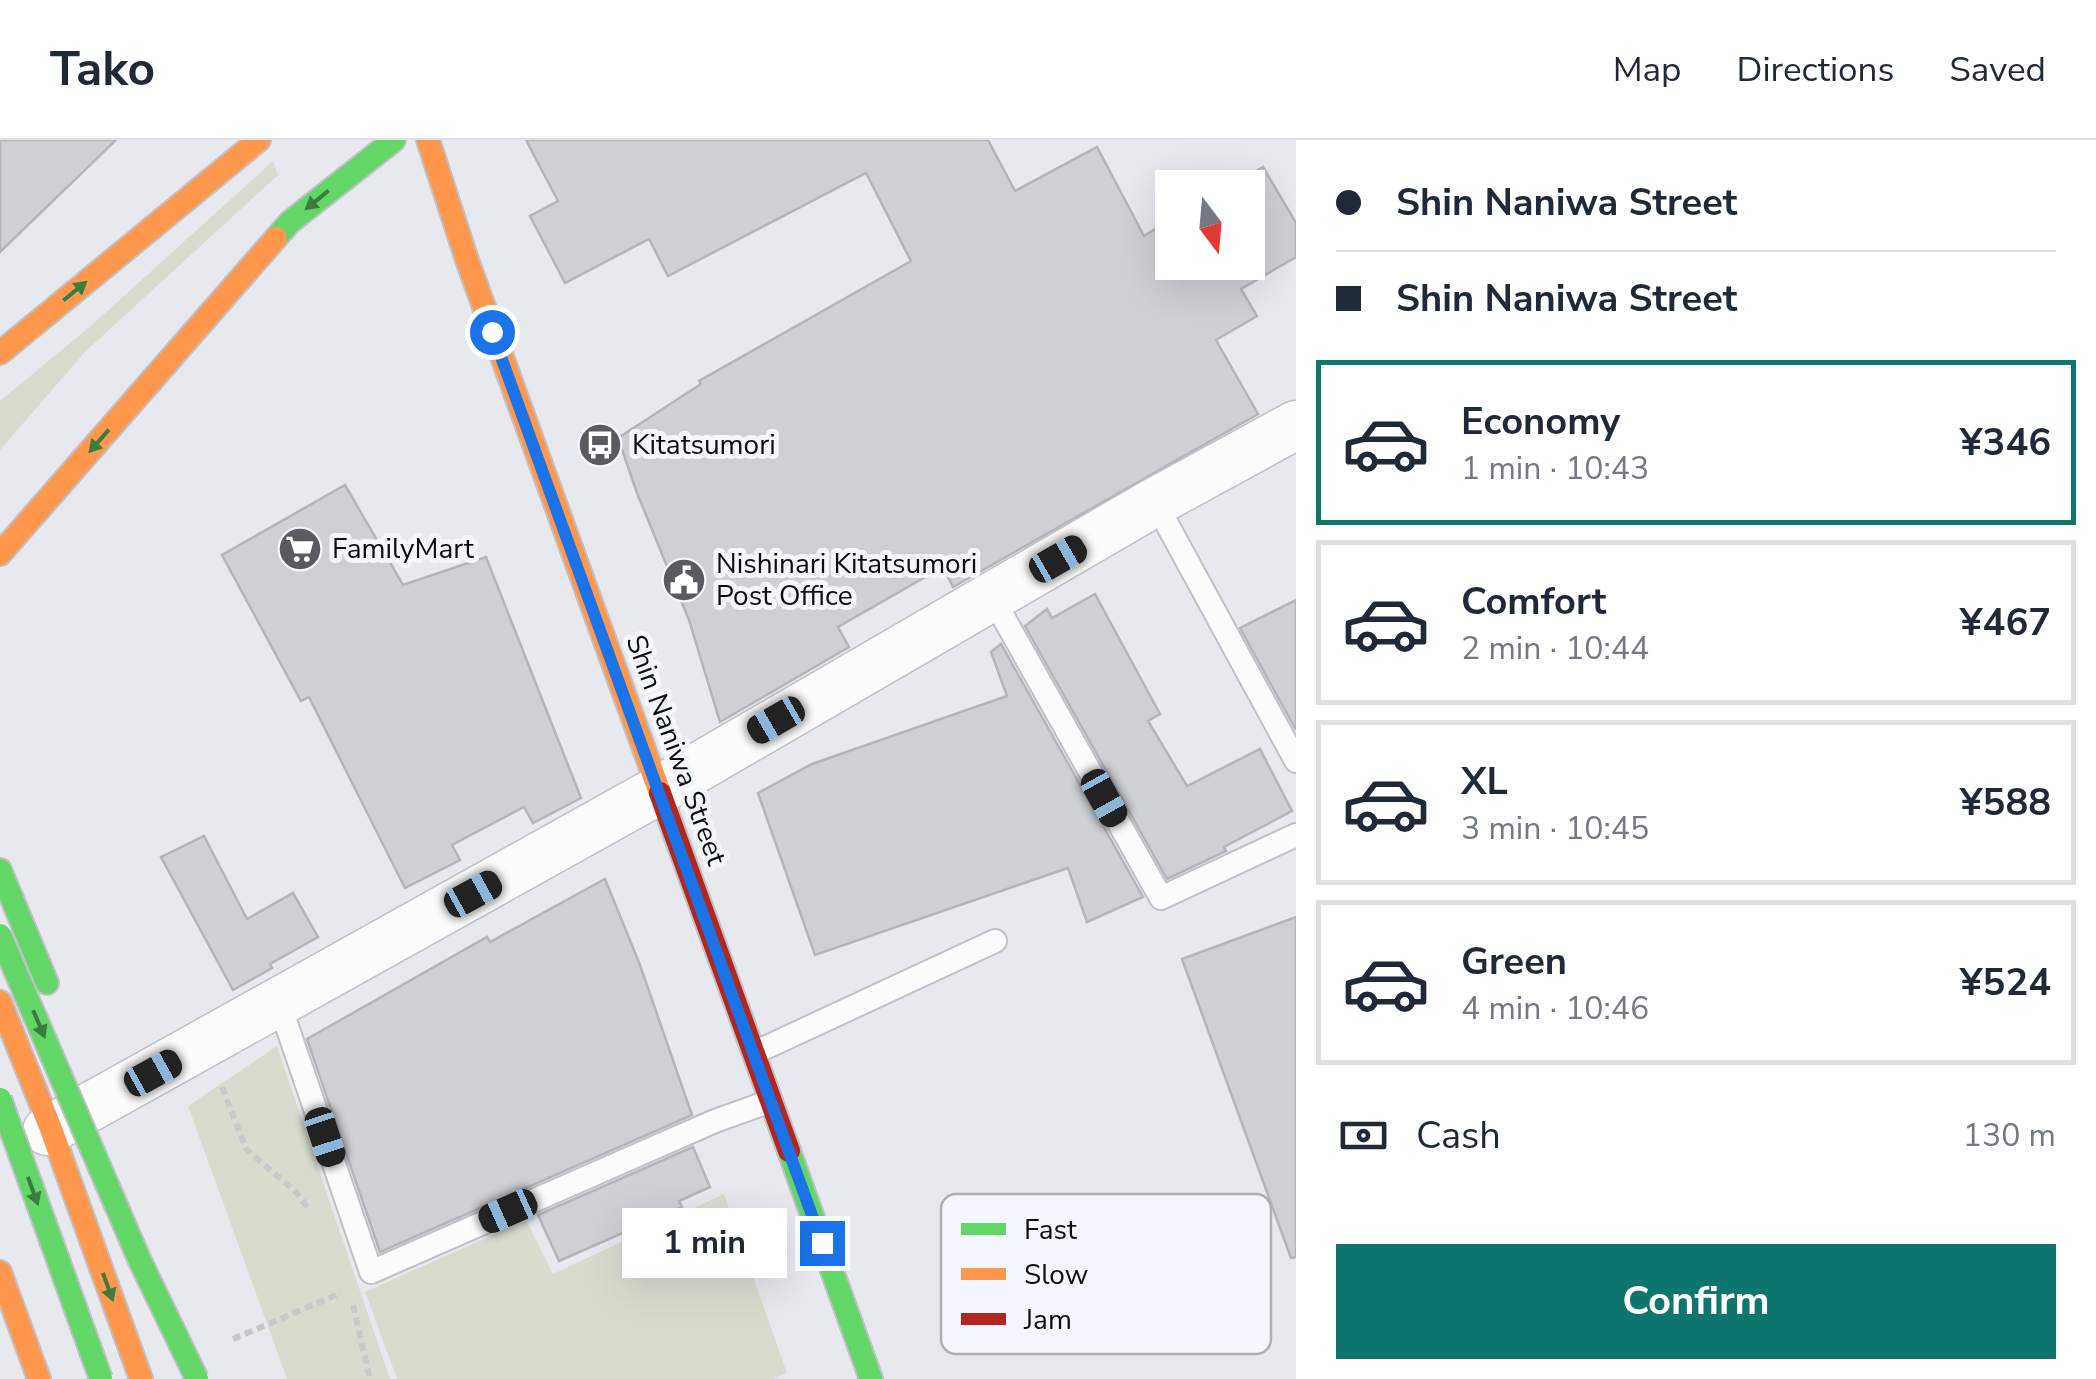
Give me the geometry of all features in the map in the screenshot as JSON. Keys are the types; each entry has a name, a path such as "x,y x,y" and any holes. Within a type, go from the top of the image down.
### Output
{"main road":[{"path":"0,353 259,140"},
{"path":"0,554 290,222 394,140"},
{"name":"Shin Naniwa Street","path":"428,140 473,278 871,1379"},
{"path":"17,498 68,477"},
{"path":"0,870 52,996"},
{"path":"0,934 194,1379"},
{"path":"0,1002 51,1129 141,1379"},
{"path":"89,1086 194,1379"},
{"path":"0,1099 102,1379"},
{"path":"0,1272 39,1379"}],"street":[{"path":"0,1157 51,1129 89,1086 206,1044 1296,425"}],"lane":[{"path":"1155,502 1296,761"},
{"path":"992,597 1160,898 1296,835"},
{"path":"754,1053 995,941"},
{"path":"280,1002 371,1272 715,1121 771,1101"}],"path":[{"path":"206,1044 246,1149 296,1192 312,1214"},
{"path":"223,1344 350,1290 370,1379"}],"shaded area":[{"path":"273,161 278,175 85,352 0,450 0,401 93,324"},
{"path":"277,1046 390,1379 287,1379 188,1106"},
{"path":"724,1194 787,1373 773,1379 397,1379 365,1292 526,1220 553,1274"}],"building":[{"path":"0,140 116,140 0,252"},
{"path":"526,140 988,140 1015,191 1097,147 1144,236 1155,229 1155,280 1256,280 1241,289 1257,316 1216,340 1258,414 953,587 943,567 838,627 849,647 720,722 689,620 618,438 701,384 699,381 911,261 866,173 668,276 649,239 565,283 530,216 558,201"},
{"path":"1265,170 1296,223 1296,257 1265,275"},
{"path":"345,485 403,585 486,557 581,798 533,823 524,807 452,845 460,860 405,888 309,697 301,701 222,555"},
{"path":"1095,594 1160,714 1148,721 1187,786 1260,749 1292,811 1224,847 1226,851 1167,879 1025,626 1047,609 1052,618"},
{"path":"1296,600 1296,730 1240,628"},
{"path":"1001,644 1143,897 1087,922 1068,868 815,955 758,793 812,764 1007,696 991,652"},
{"path":"204,836 247,919 293,893 318,937 233,990 161,857"},
{"path":"605,879 640,965 692,1115 380,1252 307,1039 487,937 490,942"},
{"path":"1296,917 1296,1257 1291,1258 1271,1194 1268,1194 1182,959"},
{"path":"693,1147 710,1187 679,1201 682,1207 559,1261 538,1215"}],"traffic: fast":[{"path":"276,238 290,222 394,140"},
{"path":"0,870 47,983"},
{"path":"0,935 140,1261 197,1379"},
{"path":"0,1099 101,1379"},
{"path":"789,1151 871,1379"}],"traffic: slow":[{"path":"0,353 259,140"},
{"path":"428,140 467,260 660,793"},
{"path":"0,554 276,238"},
{"path":"0,1002 51,1129 141,1379"},
{"path":"0,1272 39,1379"}],"traffic: jam":[{"path":"660,793 789,1151"}],"place":[{"name":"Kitatsumori","path":"600,445"},
{"name":"FamilyMart","path":"300,549"},
{"name":"Nishinari Kitatsumori Post Office","path":"684,580"}],"route":[{"path":"492,332 822,1243"}]}
